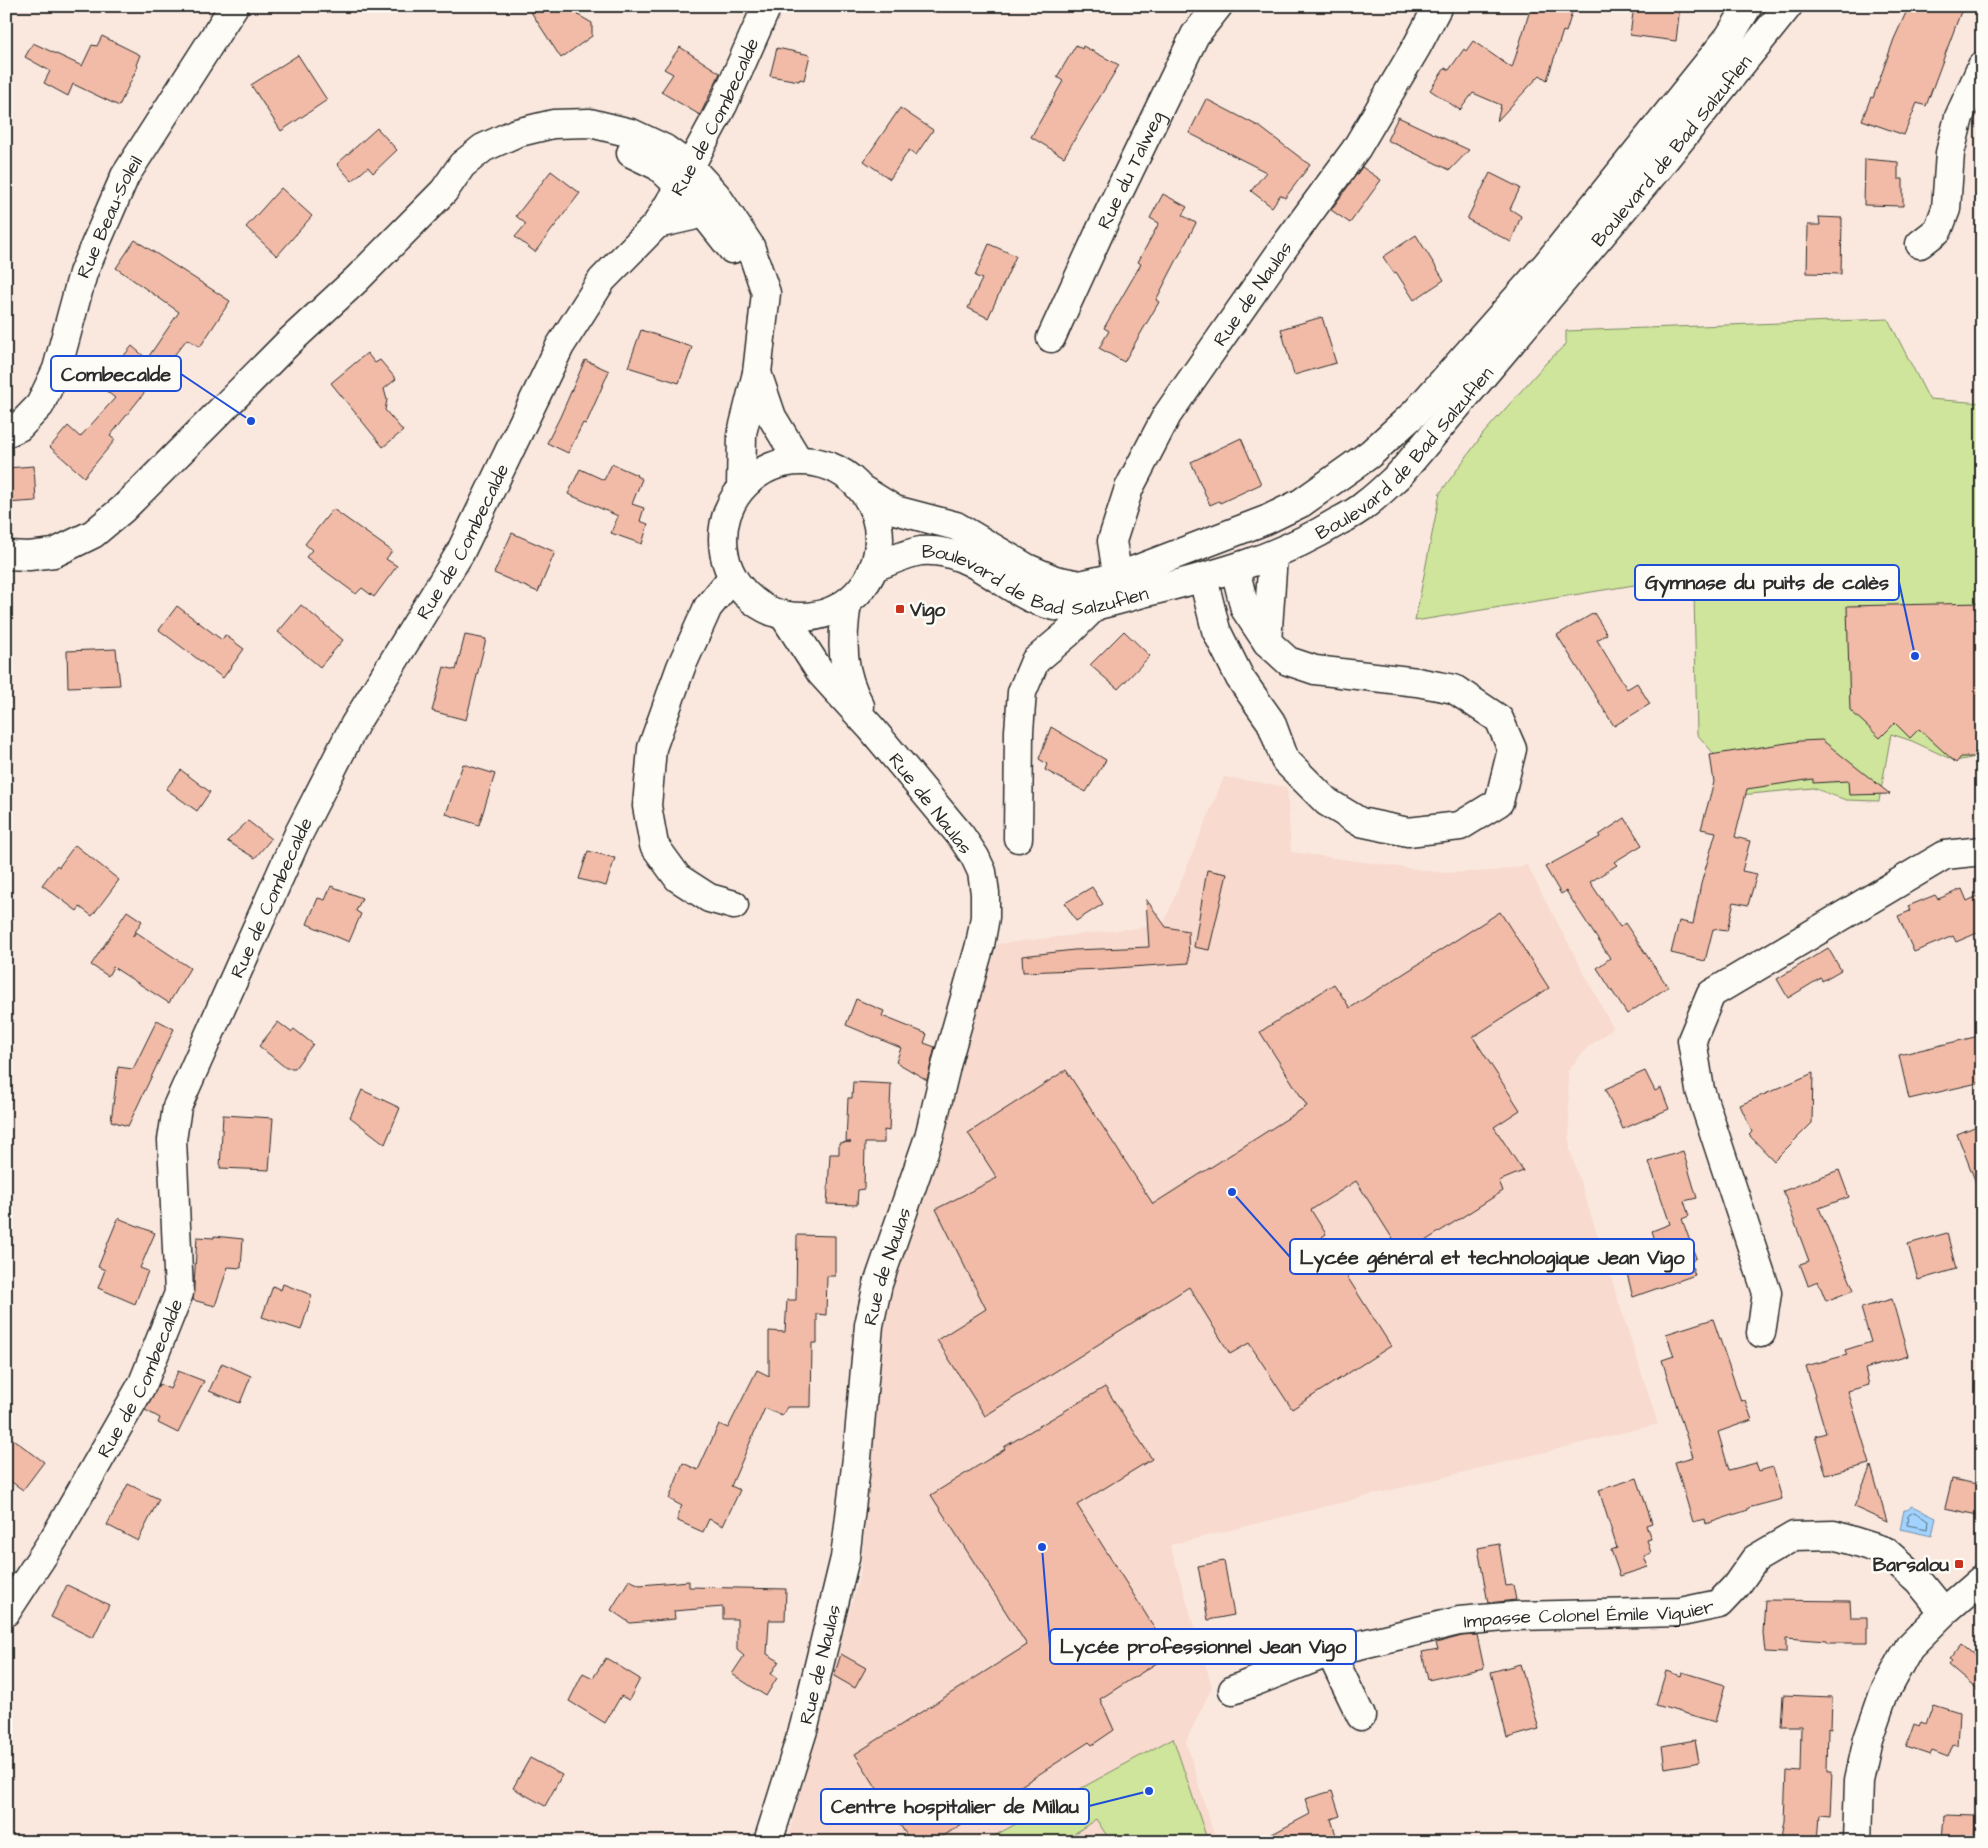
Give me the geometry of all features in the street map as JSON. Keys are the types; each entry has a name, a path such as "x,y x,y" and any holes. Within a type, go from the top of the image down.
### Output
{"street":[{"name":"Rue Beau-Soleil","path":"6,433 18,427 40,405 56,369 83,273 125,176 234,6"},
{"name":"Rue de Combecalde","path":"6,1612 55,1537 143,1383 179,1292 172,1140 177,1107 299,833 355,724 460,553 560,346 602,280 657,224 685,177 724,105 767,6"},
{"name":"Rue du Talweg","path":"1051,338 1101,229 1195,35 1218,6"},
{"name":"Rue de Naulas","path":"1111,593 1112,540 1129,488 1167,414 1287,243 1356,149 1417,46 1438,6"},
{"name":"Boulevard de Bad Salzuflen","path":"862,489 895,510 956,526 1028,568 1055,580 1111,593 1301,502 1370,454 1415,413 1547,264 1729,37 1748,6"},
{"path":"1729,37 1758,6"},
{"name":"Boulevard de Bad Salzuflen","path":"874,567 920,551 950,552 972,562 1010,586 1042,603 1062,607 1111,593 1203,578 1273,556 1315,536 1365,505 1400,474 1657,169 1788,6"},
{"path":"1920,244 1938,230 1946,209 1950,154 1959,117 1982,66"},
{"path":"6,555 29,556 54,553 92,534 123,509 290,341 356,280 444,191 487,162 512,151 542,142 571,140 603,143 632,153 685,177 716,195 750,246 766,293 757,373 742,433 741,487"},
{"path":"685,177 690,196 734,252 754,295 763,331"},
{"name":"Rue de Combecalde","path":"657,224 692,216 703,211"},
{"path":"757,373 772,417 798,460"},
{"path":"798,460 821,463 844,473 862,489 875,513 879,540 874,567 868,581 847,603 828,614 806,618 784,616 763,608 746,596 732,578 723,554 722,529 730,505 741,487 757,473 776,464 798,460"},
{"path":"1267,642 1273,556"},
{"path":"1203,578 1216,630 1240,678 1271,722 1285,760 1327,802 1360,822 1408,832 1460,826 1499,802 1512,749 1499,719 1454,689 1417,682 1315,670 1288,661 1267,642 1245,609 1235,569"},
{"path":"732,578 708,607 681,668 652,748 646,806 654,845 678,878 709,898 734,905"},
{"path":"1018,838 1019,731 1022,692 1035,661 1111,593"},
{"name":"Rue de Naulas","path":"847,603 843,630 844,663 852,691 872,729"},
{"name":"Rue de Naulas","path":"768,1842 804,1727 844,1558 857,1458 869,1325 878,1284 928,1137 980,945 985,917 985,893 982,872 975,857 961,836 872,729 821,674 784,616"},
{"path":"1761,1333 1767,1293 1700,1090 1692,1040 1711,994 1945,855 1982,851"},
{"name":"Impasse Colonel Émile Viguier","path":"1233,1690 1330,1652 1459,1621 1516,1616 1681,1612 1719,1604 1736,1586 1755,1559 1794,1536 1834,1535 1885,1551 1918,1580 1944,1612"},
{"path":"1857,1842 1859,1780 1868,1740 1884,1693 1909,1647 1944,1612 1982,1579"},
{"path":"1330,1652 1361,1716"}],"shaded area":[{"path":"1224,777 1287,787 1291,852 1444,873 1494,871 1527,865 1613,1028 1587,1048 1568,1071 1570,1150 1658,1424 1170,1545 1212,1687 1186,1741 1216,1842 787,1842 861,1570 887,1277 998,944 1163,925"}],"green space":[{"path":"1888,319 1929,399 1982,403 1982,756 1955,761 1912,741 1891,734 1879,801 1846,800 1813,788 1730,796 1716,794 1714,754 1697,734 1694,594 1683,577 1415,621 1440,493 1483,434 1546,363 1566,344 1566,331"},
{"path":"1173,1738 1208,1842 1145,1842 1144,1839 1137,1842 1111,1842 1096,1819 1062,1842 983,1842"}],"water":[{"path":"1913,1506 1936,1517 1932,1536 1900,1529 1904,1510"}],"building":[{"path":"527,6 573,6 578,15 592,23 592,36 561,58"},
{"path":"1537,6 1574,6 1566,32 1563,31 1547,80 1540,75 1497,121 1501,105 1473,93 1460,110 1430,90 1445,68 1449,70 1464,49 1466,51 1473,41 1512,68 1530,10 1536,12"},
{"path":"1634,6 1680,6 1676,41 1630,35"},
{"path":"1909,6 1963,6 1926,106 1917,103 1904,135 1862,120 1871,97 1873,98 1894,39"},
{"path":"102,36 140,55 136,65 138,66 119,106 73,84 68,96 44,83 50,71 25,57 33,43 82,66 92,45 97,46"},
{"path":"1076,45 1082,49 1083,46 1119,65 1064,157 1031,137 1063,81 1057,77"},
{"path":"680,47 720,73 700,115 661,92 673,74 664,69"},
{"path":"777,48 810,55 804,80 800,79 799,81 770,76"},
{"path":"298,55 327,100 281,131 251,85"},
{"path":"1206,99 1260,127 1310,165 1285,198 1280,195 1272,207 1251,191 1266,172 1189,133"},
{"path":"900,108 933,130 916,155 909,150 890,179 864,161"},
{"path":"1398,117 1469,150 1450,170 1387,140"},
{"path":"377,128 397,150 373,173 368,167 352,181 337,164"},
{"path":"1865,159 1898,162 1898,179 1903,179 1903,206 1864,205"},
{"path":"1362,167 1381,180 1350,223 1331,210"},
{"path":"551,171 580,193 535,252 515,237 526,224 516,216"},
{"path":"1490,173 1520,188 1510,209 1521,216 1511,242 1467,219"},
{"path":"281,188 312,216 277,256 246,227"},
{"path":"1163,194 1187,207 1182,215 1196,223 1156,300 1159,302 1124,362 1099,348 1109,331 1104,328 1141,264 1138,262 1159,223 1150,218"},
{"path":"1819,217 1842,218 1841,274 1807,273 1808,225 1820,225"},
{"path":"1416,235 1444,280 1414,300 1396,272 1394,273 1383,257"},
{"path":"135,240 230,301 200,347 187,339 110,436 115,440 84,477 50,447 68,426 80,437 115,398 99,385 132,346 147,359 179,312 116,268"},
{"path":"989,244 1016,256 988,318 968,308 982,279 975,276"},
{"path":"1322,317 1336,363 1294,375 1281,329"},
{"path":"641,330 692,347 679,383 628,367"},
{"path":"367,353 375,363 380,360 396,379 384,389 387,400 385,410 403,431 383,447 331,383"},
{"path":"585,360 609,371 586,424 583,423 568,453 547,443"},
{"path":"1241,438 1261,484 1220,503 1219,501 1210,505 1191,462"},
{"path":"612,464 642,479 632,504 644,508 640,521 648,524 642,544 611,533 618,516 568,494 580,469 604,480"},
{"path":"34,466 36,501 6,503 6,468"},
{"path":"333,509 392,551 386,559 397,566 374,597 362,588 356,594 306,557 312,550 305,544"},
{"path":"512,533 555,552 538,592 494,573"},
{"path":"1982,603 1982,757 1961,757 1956,763 1919,729 1910,738 1895,723 1880,738 1850,710 1847,606"},
{"path":"301,605 343,640 320,667 278,632"},
{"path":"177,606 222,640 225,635 244,649 223,678 159,630"},
{"path":"1594,613 1607,634 1597,640 1612,665 1627,689 1637,683 1650,704 1614,726 1557,635"},
{"path":"1124,631 1150,656 1118,689 1090,665"},
{"path":"465,635 486,639 466,720 432,711 444,667 456,670"},
{"path":"116,649 120,685 68,687 67,651"},
{"path":"1051,727 1106,760 1086,792 1045,770 1047,764 1039,759"},
{"path":"1822,740 1890,794 1849,795 1848,781 1813,783 1813,779 1747,789 1735,837 1750,841 1742,871 1757,874 1748,905 1734,902 1727,931 1713,929 1705,961 1671,953 1679,921 1693,924 1701,884 1716,832 1701,829 1714,782 1710,755 1800,741"},
{"path":"463,764 495,774 479,825 446,814"},
{"path":"181,770 210,792 197,811 166,789"},
{"path":"1625,818 1642,845 1614,862 1617,865 1590,882 1620,927 1625,923 1668,987 1627,1014 1597,968 1610,958 1566,891 1561,894 1545,867 1600,837 1599,835"},
{"path":"248,821 271,839 255,858 227,841"},
{"path":"75,845 119,880 92,916 80,907 77,911 42,885 57,865 59,867"},
{"path":"588,851 615,858 606,886 579,879"},
{"path":"1207,870 1227,874 1209,950 1194,947"},
{"path":"331,886 362,898 356,911 361,914 349,942 307,924 318,898 325,900"},
{"path":"1092,887 1103,904 1076,921 1065,903"},
{"path":"1962,889 1967,901 1982,894 1982,931 1956,942 1953,936 1914,952 1898,916 1910,911 1908,906 1935,895 1938,899"},
{"path":"1146,899 1166,927 1188,931 1189,963 1023,972 1022,956 1074,950 1149,947"},
{"path":"127,911 142,921 132,937 136,932 190,968 169,1003 113,967 108,976 91,965"},
{"path":"1500,912 1549,988 1473,1037 1520,1110 1494,1127 1523,1171 1499,1181 1503,1191 1403,1255 1356,1181 1311,1210 1326,1234 1322,1237 1391,1346 1292,1409 1249,1343 1230,1354 1189,1287 985,1416 937,1340 986,1309 936,1209 997,1178 968,1133 1066,1070 1153,1204 1307,1106 1260,1032 1334,984 1350,1008"},
{"path":"1828,948 1841,970 1822,981 1821,978 1788,998 1777,979"},
{"path":"856,999 884,1011 882,1016 927,1034 924,1043 935,1047 927,1080 896,1062 901,1048 846,1025"},
{"path":"157,1020 174,1029 128,1126 111,1121 118,1067 133,1069"},
{"path":"278,1022 291,1032 294,1029 313,1044 295,1068 286,1068 259,1046"},
{"path":"1979,1036 1982,1049 1982,1082 1909,1099 1899,1055"},
{"path":"1645,1071 1655,1091 1661,1088 1669,1109 1623,1129 1605,1089"},
{"path":"1813,1073 1812,1123 1774,1161 1749,1135 1752,1132 1740,1105"},
{"path":"853,1082 891,1084 889,1131 884,1130 884,1143 865,1143 864,1189 858,1190 857,1205 827,1204 830,1154 839,1154 839,1143 851,1142 846,1142 848,1098 852,1098"},
{"path":"362,1090 400,1108 385,1144 350,1117"},
{"path":"223,1115 273,1118 269,1170 220,1168"},
{"path":"1982,1124 1982,1193 1980,1193 1957,1134"},
{"path":"1683,1151 1697,1198 1684,1201 1689,1216 1682,1219 1696,1258 1690,1261 1695,1275 1633,1297 1622,1254 1656,1243 1652,1231 1670,1224 1649,1162"},
{"path":"1839,1170 1849,1197 1819,1208 1854,1290 1826,1301 1818,1281 1808,1285 1800,1264 1809,1261 1783,1191"},
{"path":"118,1218 155,1233 140,1268 148,1271 135,1304 98,1288 105,1270 98,1267"},
{"path":"1947,1233 1956,1269 1918,1280 1908,1244"},
{"path":"797,1235 835,1236 835,1276 827,1276 826,1315 817,1314 817,1343 812,1343 811,1407 787,1407 782,1416 765,1408 731,1486 740,1490 723,1526 709,1519 703,1532 678,1521 678,1513 682,1506 669,1499 683,1463 698,1470 719,1424 728,1428 757,1370 769,1376 769,1331 785,1332 787,1300 796,1300"},
{"path":"214,1236 243,1239 241,1268 228,1267 215,1306 193,1300 197,1237 214,1238"},
{"path":"283,1284 312,1295 301,1330 262,1317 273,1286 281,1290"},
{"path":"1892,1299 1908,1356 1865,1369 1869,1385 1848,1391 1870,1464 1826,1475 1815,1436 1826,1433 1806,1366 1847,1355 1845,1350 1871,1342 1861,1308"},
{"path":"1713,1319 1741,1401 1745,1400 1752,1420 1718,1432 1729,1470 1756,1463 1759,1471 1773,1467 1782,1499 1748,1508 1748,1510 1706,1524 1705,1519 1693,1522 1675,1462 1693,1457 1662,1360 1674,1356 1666,1334"},
{"path":"222,1363 251,1376 240,1403 209,1391"},
{"path":"178,1371 204,1381 178,1433 158,1423 160,1418 145,1410 159,1384 170,1389"},
{"path":"1105,1387 1152,1459 1077,1505 1171,1654 1100,1699 1114,1730 1092,1745 1089,1742 934,1842 911,1842 855,1754 1027,1645 931,1495 1005,1449 1004,1447"},
{"path":"6,1434 44,1462 23,1490 6,1478"},
{"path":"1871,1466 1887,1522 1854,1507"},
{"path":"1637,1478 1652,1523 1646,1525 1651,1539 1647,1540 1651,1553 1644,1556 1648,1567 1620,1576 1611,1550 1617,1548 1599,1490"},
{"path":"1952,1479 1982,1485 1982,1516 1945,1508"},
{"path":"128,1484 159,1499 138,1541 107,1525"},
{"path":"1499,1544 1506,1586 1513,1585 1516,1600 1488,1603 1478,1548"},
{"path":"1224,1561 1234,1615 1208,1620 1198,1566"},
{"path":"629,1580 640,1585 689,1581 689,1587 786,1589 785,1620 769,1620 767,1654 779,1661 771,1674 777,1678 766,1696 732,1674 744,1656 737,1650 737,1619 723,1619 723,1607 674,1611 675,1619 630,1623 611,1610"},
{"path":"67,1585 109,1605 93,1638 51,1617"},
{"path":"1765,1600 1850,1601 1851,1618 1867,1618 1867,1643 1826,1643 1826,1641 1786,1638 1786,1653 1765,1652 1763,1633"},
{"path":"1477,1635 1484,1668 1428,1680 1422,1652 1438,1649 1436,1643 1462,1636"},
{"path":"1962,1644 1982,1660 1982,1694 1949,1666 1952,1662 1949,1660"},
{"path":"841,1654 866,1668 855,1688 834,1676"},
{"path":"606,1658 640,1679 629,1700 621,1696 605,1723 569,1701 583,1673 593,1678"},
{"path":"1520,1664 1539,1729 1507,1738 1491,1672"},
{"path":"1666,1671 1681,1676 1682,1672 1725,1685 1715,1722 1656,1705"},
{"path":"1783,1695 1832,1697 1831,1728 1828,1727 1827,1772 1832,1772 1830,1816 1820,1815 1818,1842 1780,1842 1784,1821 1786,1771 1800,1772 1801,1726 1781,1726"},
{"path":"1933,1704 1959,1712 1957,1745 1953,1744 1948,1757 1932,1751 1930,1755 1906,1747 1914,1724 1919,1726 1921,1722 1926,1724"},
{"path":"1695,1740 1699,1762 1665,1768 1662,1746"},
{"path":"530,1758 562,1775 545,1806 513,1788"},
{"path":"1332,1791 1340,1816 1331,1819 1338,1842 1257,1842 1310,1814 1305,1799"},
{"path":"1944,1815 1975,1816 1974,1842 1942,1842"}],"place":[{"name":"Combecalde","path":"251,421"},
{"name":"Vigo","path":"900,609"},
{"name":"Gymnase du puits de calès","path":"1915,656"},
{"name":"Lycée général et technologique Jean Vigo","path":"1232,1192"},
{"name":"Lycée professionnel Jean Vigo","path":"1042,1547"},
{"name":"Barsalou","path":"1959,1564"},
{"name":"Centre hospitalier de Millau","path":"1149,1791"}]}
